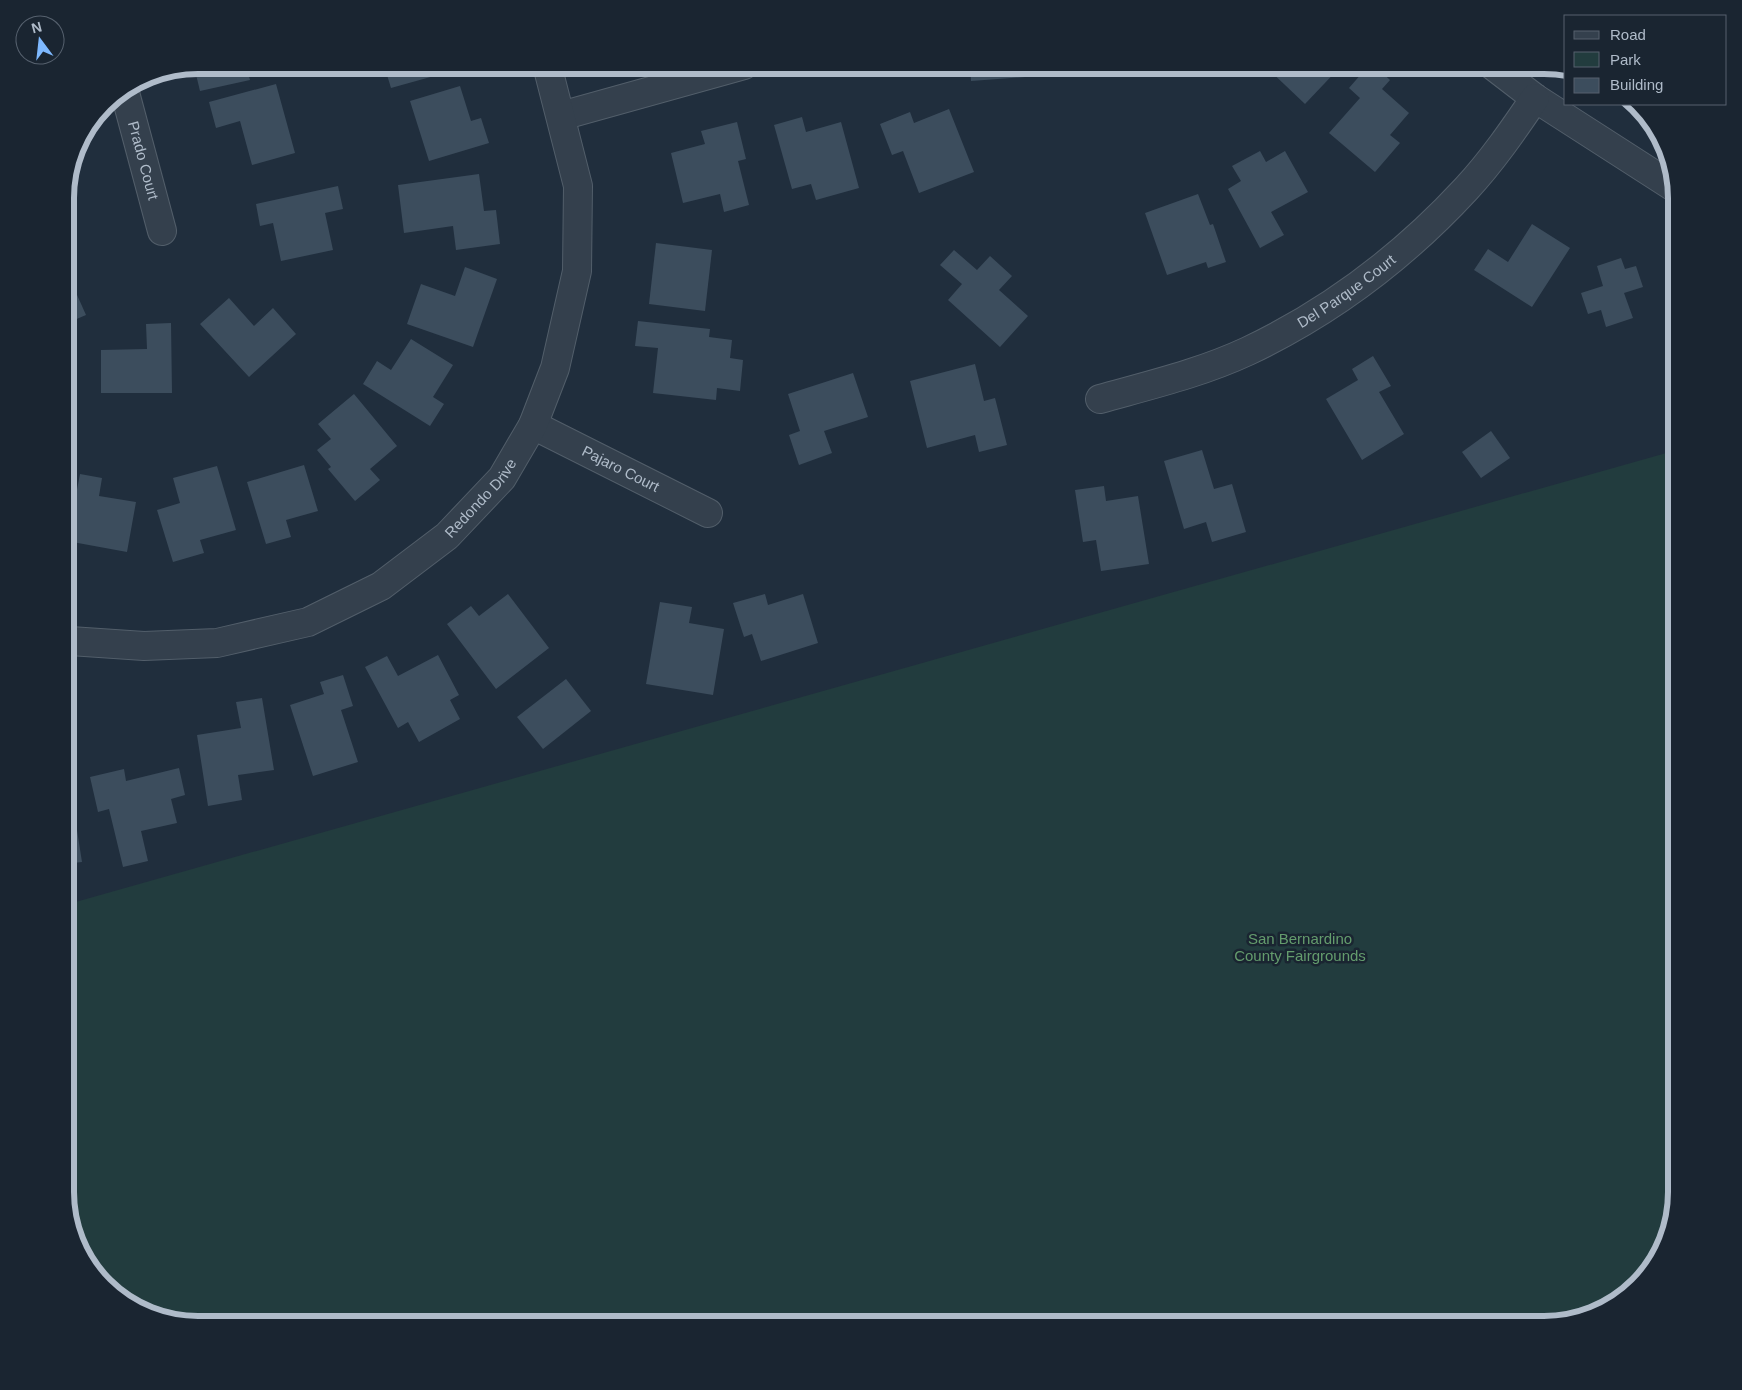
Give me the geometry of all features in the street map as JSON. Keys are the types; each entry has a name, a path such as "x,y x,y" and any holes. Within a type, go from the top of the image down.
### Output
{"street":[{"name":"Redondo Drive","path":"74,641 144,646 217,643 308,622 381,586 447,536 502,478 533,425 555,368 577,271 578,186 549,74"},
{"path":"561,116 712,74"},
{"path":"1504,74 1535,98 1667,183"},
{"name":"Prado Court","path":"126,97 162,230"},
{"name":"Del Parque Court","path":"1100,399 1184,376 1247,351 1304,321 1358,286 1409,245 1466,188 1535,98"},
{"name":"Pajaro Court","path":"533,425 708,513"}],"green space":[{"name":"San Bernardino County Fairgrounds","path":"1668,453 1667,1208 1662,1232 1652,1254 1637,1274 1620,1291 1584,1310 1544,1316 198,1316 158,1310 122,1291 99,1268 83,1240 76,1216 74,1200 74,902"}],"building":[{"path":"196,74 248,74 250,80 200,91"},
{"path":"387,74 441,74 391,88"},
{"path":"971,74 1038,74 1038,76 971,81"},
{"path":"1273,74 1333,74 1305,104"},
{"path":"1361,74 1384,74 1390,80 1382,89 1409,113 1390,135 1400,143 1375,172 1329,133 1360,98 1349,88"},
{"path":"276,84 295,153 252,165 240,121 216,128 209,102"},
{"path":"460,86 471,121 481,118 489,143 429,161 410,101"},
{"path":"949,109 974,172 919,193 903,151 892,155 880,124 910,112 914,123"},
{"path":"802,117 806,132 841,122 859,188 816,200 811,184 792,189 774,125"},
{"path":"737,122 746,159 738,161 749,205 724,212 720,194 683,203 671,153 705,144 701,131"},
{"path":"1260,151 1266,162 1285,151 1308,192 1271,212 1284,235 1260,248 1228,189 1241,181 1232,166"},
{"path":"479,174 484,211 496,210 500,244 456,250 453,226 404,233 398,185"},
{"path":"338,186 343,209 325,213 333,250 281,261 273,223 260,226 256,204"},
{"path":"1198,194 1210,225 1213,224 1226,262 1208,268 1206,262 1167,275 1145,213"},
{"path":"1532,224 1570,248 1532,307 1474,270 1488,249 1508,262"},
{"path":"656,243 712,250 705,311 649,304"},
{"path":"954,250 977,270 990,256 1012,276 999,290 1028,316 1000,347 948,300 962,284 940,265"},
{"path":"1621,258 1625,269 1636,266 1643,287 1624,293 1633,318 1606,327 1601,310 1588,314 1581,293 1603,286 1597,266"},
{"path":"465,267 497,279 473,347 407,324 421,284 455,296"},
{"path":"74,288 86,315 74,320"},
{"path":"229,298 254,326 273,308 296,334 249,377 200,324"},
{"path":"638,321 710,329 709,337 732,340 730,358 743,360 740,391 717,388 716,400 653,393 658,348 635,346"},
{"path":"171,323 172,393 101,393 101,350 147,349 146,324"},
{"path":"411,339 453,365 433,397 444,404 430,426 363,384 377,361 391,370"},
{"path":"1373,356 1391,386 1379,392 1404,434 1362,460 1326,399 1358,380 1352,369"},
{"path":"975,364 984,401 995,398 1007,445 979,452 975,435 927,448 910,381"},
{"path":"853,373 868,417 824,431 832,453 799,465 789,435 800,431 788,394"},
{"path":"354,394 397,446 370,469 380,480 355,501 328,469 331,467 317,450 331,439 318,424"},
{"path":"1491,431 1510,458 1481,478 1462,452"},
{"path":"1202,450 1214,489 1232,484 1246,532 1212,542 1206,522 1184,529 1164,461"},
{"path":"304,465 318,511 286,520 291,537 266,544 247,482"},
{"path":"217,466 236,530 200,540 204,553 173,562 157,510 180,503 173,478"},
{"path":"80,474 102,478 99,496 136,502 127,552 74,542 74,505"},
{"path":"1104,486 1106,501 1138,496 1149,564 1101,571 1096,540 1083,542 1075,490"},
{"path":"508,594 549,648 496,689 447,624 471,606 479,616"},
{"path":"765,594 768,605 803,594 818,643 761,661 752,634 744,637 733,603"},
{"path":"660,602 692,607 689,623 724,629 713,695 646,684"},
{"path":"438,655 459,695 450,700 460,719 419,742 408,722 398,728 365,667 387,656 398,676"},
{"path":"343,675 353,706 341,710 358,762 313,776 290,705 324,694 320,682"},
{"path":"566,679 591,711 543,749 517,717"},
{"path":"262,698 274,770 238,775 242,800 208,806 197,735 241,728 236,702"},
{"path":"179,768 185,795 171,799 177,823 141,831 148,861 123,867 109,809 98,812 90,777 124,769 126,781"},
{"path":"74,811 82,862 74,863"}]}
